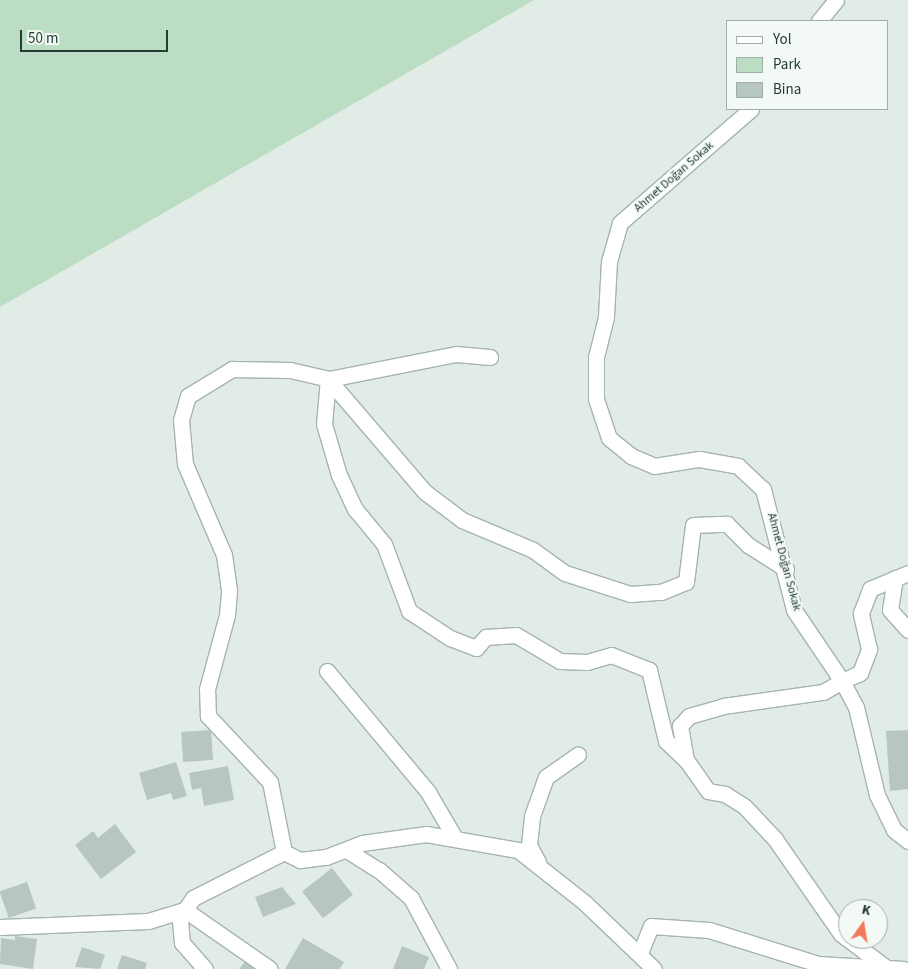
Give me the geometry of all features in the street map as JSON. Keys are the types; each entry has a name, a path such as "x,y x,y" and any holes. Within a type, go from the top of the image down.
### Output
{"street":[{"path":"820,20 836,0"},
{"name":"Ahmet Doğan Sokak","path":"750,110 620,223 609,260 596,399 609,438 630,456 654,466 699,459 738,466 763,490 786,569 794,610 842,681 856,707 877,795 894,830 908,841"},
{"path":"284,852 270,782 208,716 206,689 227,615 229,590 224,555 186,464 181,420 188,396 232,369 290,370 328,379 456,354 490,357"},
{"path":"328,379 425,492 462,520 533,550 565,574 630,594 661,592 686,582 693,526 727,524 748,545 786,569"},
{"path":"328,379 324,424 339,475 355,510 384,544 409,611 476,648 486,637 516,635 560,661 587,662 611,654 650,670 666,741 686,760 708,791 725,794 744,806 775,840 841,934 884,966"},
{"path":"686,760 680,726 689,716 822,692 860,673 869,649 861,613 870,589 902,575"},
{"path":"902,575 890,610 908,630"},
{"path":"327,672 428,792 455,838"},
{"path":"540,865 529,845 532,816 546,777 578,755"},
{"path":"284,852 300,860 348,852 362,843 416,836 455,838 518,850 540,865 640,953 654,969"},
{"path":"205,969 182,942 180,919 192,898 284,852"},
{"path":"348,852 379,870 411,898 449,969"},
{"path":"0,927 148,921 185,910"},
{"path":"185,910 270,969"},
{"path":"640,953 651,926 709,930 818,964 884,966 904,969"}],"green space":[{"path":"0,0 534,0 0,307"}],"building":[{"path":"211,730 213,760 183,762 181,732"},
{"path":"908,730 908,789 890,791 886,731"},
{"path":"176,762 187,796 173,800 171,793 147,800 139,773"},
{"path":"228,766 234,800 204,806 201,788 192,790 189,773"},
{"path":"115,824 136,852 101,879 75,845 93,831 98,838"},
{"path":"332,868 353,895 323,918 302,891"},
{"path":"27,882 36,908 9,918 0,891"},
{"path":"282,887 296,904 263,917 255,897"},
{"path":"15,936 37,939 33,969 0,964 1,938 15,940"},
{"path":"303,938 344,962 340,969 285,969"},
{"path":"402,946 429,957 424,969 393,969"},
{"path":"82,947 105,955 100,969 75,967"},
{"path":"122,955 147,963 145,969 117,969"},
{"path":"247,959 260,969 239,969"}]}
